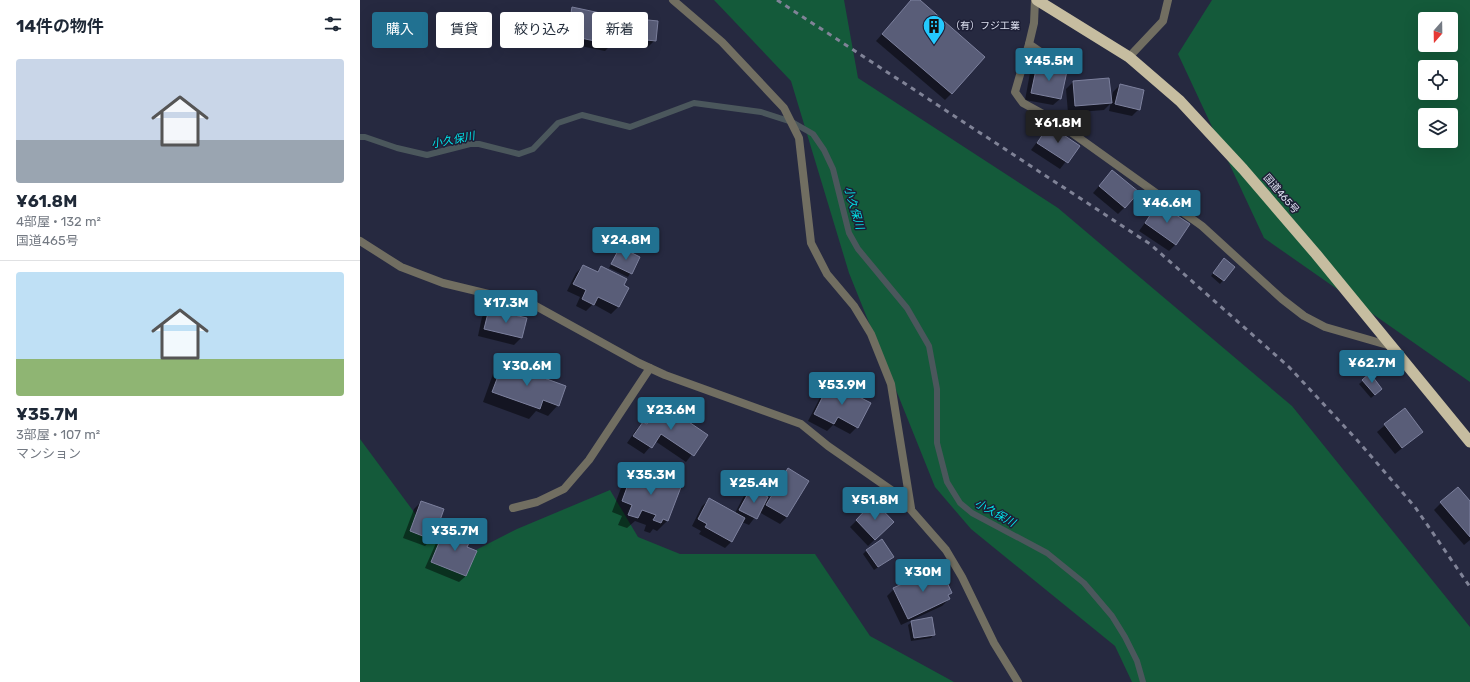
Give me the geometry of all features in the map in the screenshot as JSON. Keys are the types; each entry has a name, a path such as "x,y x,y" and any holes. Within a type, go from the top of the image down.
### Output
{"highway":[{"name":"国道465号","path":"1036,0 1129,57 1180,101 1243,169 1316,254 1470,442"}],"street":[{"path":"673,0 722,42 784,108 800,138 811,243 827,274 854,306 871,334 891,384 911,508"},
{"path":"1036,0 1034,23 1015,92 1023,103 1054,120 1202,226 1282,299 1304,316 1325,327 1392,347"},
{"path":"1129,57 1163,21 1168,0"},
{"path":"1029,44 1042,53 1076,62"},
{"path":"360,241 401,267 443,283 534,305 650,368 800,424 828,446 897,494 911,508 946,550 962,577 994,643 1012,675 1018,682"},
{"path":"513,508 537,502 564,489 589,460 650,368"}],"green space":[{"path":"714,0 844,0 858,78 1058,208 1292,406 1470,627 1470,682 1132,682 1115,646 971,529 935,487 849,273 791,81"},
{"path":"1212,0 1470,0 1470,382 1264,238 1178,54"},
{"path":"360,439 428,531 466,555 517,529 610,490 638,537 680,554 815,554 870,636 954,682 360,682"}],"building":[{"name":"（有）フジ工業","path":"911,0 920,0 985,57 952,94 882,34"},
{"path":"572,7 596,12 592,12 592,40 584,39 584,12 571,12"},
{"path":"648,20 658,21 656,41 648,40"},
{"path":"1037,65 1067,71 1061,99 1031,93"},
{"path":"1109,78 1112,103 1075,106 1073,81"},
{"path":"1120,84 1144,90 1140,110 1115,104"},
{"path":"1049,125 1080,146 1068,163 1037,143"},
{"path":"1112,170 1139,192 1125,208 1099,186"},
{"path":"1158,203 1190,224 1176,245 1145,223"},
{"path":"620,247 640,257 632,274 611,264"},
{"path":"1224,258 1235,267 1224,281 1213,273"},
{"path":"583,265 598,272 601,266 627,279 624,285 629,288 619,307 598,297 594,305 582,299 586,290 573,284"},
{"path":"489,309 527,318 522,338 484,329"},
{"path":"503,363 566,386 559,406 543,400 540,409 492,392"},
{"path":"1370,373 1382,389 1375,395 1362,380"},
{"path":"830,382 871,403 858,428 838,417 834,424 814,414"},
{"path":"661,403 708,435 694,456 661,434 652,448 633,436 643,422 647,424"},
{"path":"1405,408 1423,432 1402,448 1384,424"},
{"path":"634,468 681,487 668,521 663,519 661,523 653,520 656,515 642,510 638,518 628,515 632,505 622,501"},
{"path":"788,468 809,481 787,517 766,505"},
{"path":"1458,487 1470,501 1470,537 1440,502"},
{"path":"751,488 768,497 757,519 739,510"},
{"path":"709,498 745,518 732,542 705,527 707,524 698,519"},
{"path":"421,501 444,509 433,540 410,531"},
{"path":"874,501 894,522 875,540 856,520"},
{"path":"446,526 472,537 467,547 477,551 466,576 431,562"},
{"path":"882,539 894,557 878,567 866,550"},
{"path":"940,567 952,593 948,595 950,599 908,619 893,588"},
{"path":"932,617 935,635 914,638 911,621"}],"waterway":[{"name":"小久保川","path":"360,137 365,137 397,148 427,155 470,144 479,144 519,154 533,149 558,123 582,115 630,127 694,103 761,112 792,122 813,134 824,150 833,169 849,233 858,249 907,308 929,346 937,389 937,443 947,482 960,503 972,513 1047,553 1084,583 1112,616 1125,637 1137,661 1143,682"}],"railway":[{"path":"777,0 1150,244 1289,367 1357,440 1415,507 1470,587"}],"place":[{"name":"（有）フジ工業","path":"934,46"}]}
